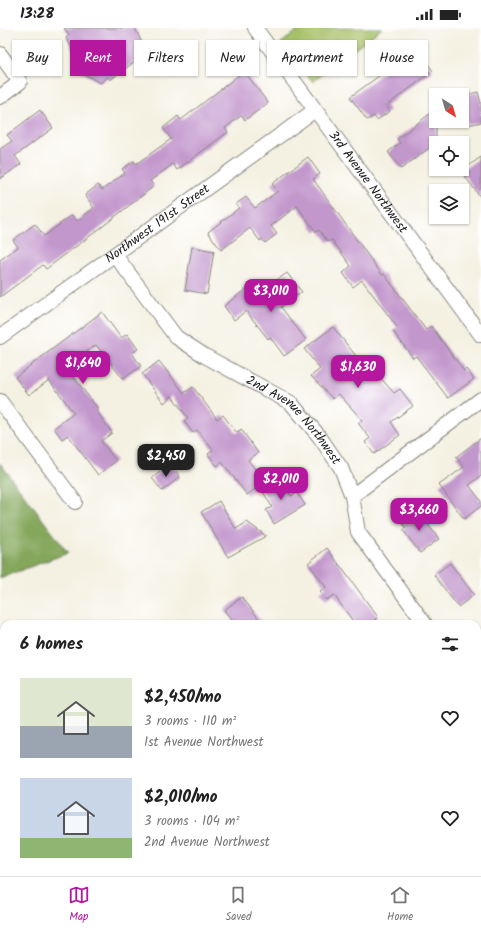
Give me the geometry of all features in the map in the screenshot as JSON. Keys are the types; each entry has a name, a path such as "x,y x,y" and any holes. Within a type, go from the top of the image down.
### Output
{"street":[{"name":"3rd Avenue Northwest","path":"255,28 481,335"},
{"path":"0,54 20,82 0,97"},
{"name":"Northwest 191st Street","path":"0,337 315,110"},
{"name":"2nd Avenue Northwest","path":"115,255 176,337 205,356 291,403 319,436 341,468 352,496 358,532 422,620"},
{"path":"352,496 481,399"},
{"path":"0,402 75,502"}],"green space":[{"path":"301,28 382,28 357,48 357,40 285,40"},
{"path":"308,76 321,76 313,82"},
{"path":"0,463 68,553 0,578"}],"building":[{"path":"64,28 135,28 141,40 134,40 134,62 126,68 126,40 70,40 70,44 66,38 69,35"},
{"path":"428,64 433,71 428,75"},
{"path":"88,76 115,76 110,80 108,77 100,83"},
{"path":"238,76 248,76 268,103 245,120 242,115 225,128 228,132 177,170 173,164 150,181 154,186 98,230 46,269 43,265 0,297 0,260 18,247 13,240 35,224 44,236 72,215 77,221 94,208 85,195 98,185 102,190 125,173 122,169 134,161 136,164 171,139 163,128 178,116 181,120"},
{"path":"379,76 426,76 386,106 390,111 377,120 374,116 367,120 350,97"},
{"path":"478,92 481,103 481,122 469,125 469,94"},
{"path":"40,110 53,128 15,156 21,164 0,179 0,149 12,141 7,135"},
{"path":"429,114 429,128 436,128 436,136 429,136 429,148 401,169 388,152 400,143 397,139"},
{"path":"308,157 320,174 313,179 382,275 384,274 426,330 431,326 464,371 466,369 474,379 448,398 416,356 413,358 393,331 397,327 362,280 353,287 343,273 351,266 332,240 328,242 319,230 316,232 297,206 271,226 277,234 265,243 262,239 260,241 250,228 221,250 208,232 239,208 236,204 246,197 255,208 278,191 272,184"},
{"path":"481,157 481,198 465,176 469,176 469,165"},
{"path":"192,247 214,251 207,294 185,290"},
{"path":"287,273 302,292 281,307 306,340 284,356 270,337 268,339 246,311 234,320 224,306 250,286 261,301 279,288 274,282"},
{"path":"102,312 121,338 127,334 138,349 132,353 141,366 123,379 96,345 66,367 98,409 96,410 112,433 101,441 116,461 98,475 68,435 62,439 54,428 74,413 49,380 29,395 15,377"},
{"path":"333,327 356,356 352,359 370,380 377,374 394,393 400,389 413,406 391,422 400,435 374,454 365,442 370,438 358,423 362,420 339,394 333,399 311,376 320,369 304,349"},
{"path":"159,361 184,393 193,387 217,419 223,415 237,433 241,429 258,453 248,460 265,482 247,495 222,462 217,466 208,454 213,450 197,430 193,433 184,421 188,418 172,396 164,403 142,374"},
{"path":"481,438 481,476 469,485 481,501 481,506 464,519 439,485 464,467 456,457"},
{"path":"171,464 180,477 162,491 152,478"},
{"path":"280,478 291,496 297,493 305,505 274,524 266,510 272,507 262,490"},
{"path":"219,501 236,529 247,522 266,536 228,557 201,512"},
{"path":"417,510 439,539 420,553 403,530 406,528 401,521"},
{"path":"327,548 378,617 375,619 376,620 352,620 334,595 326,600 320,592 326,587 308,563"},
{"path":"450,563 474,595 458,607 434,575"},
{"path":"242,597 260,620 232,620 224,610"}]}
